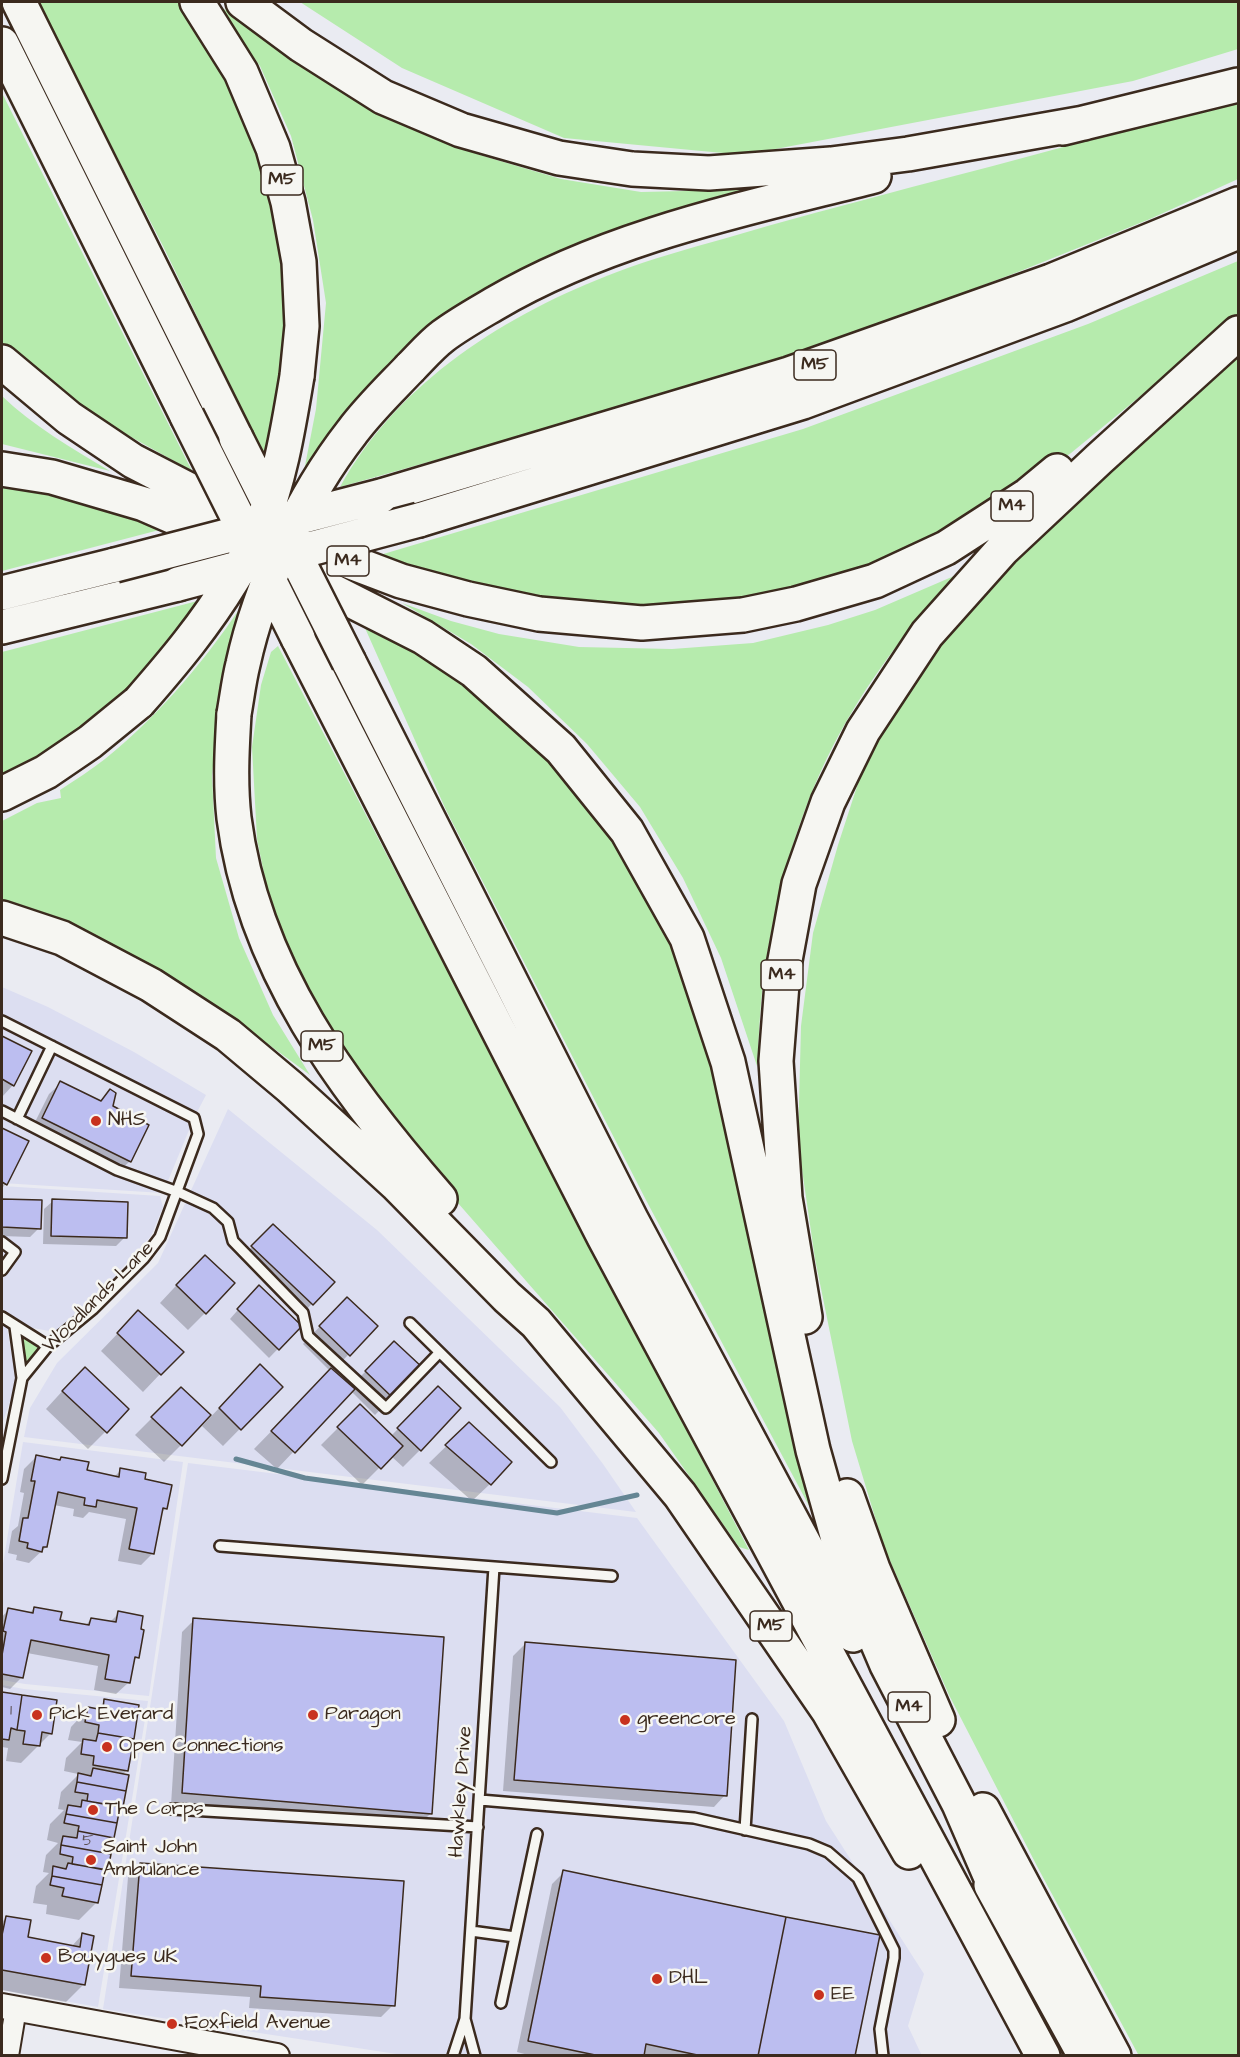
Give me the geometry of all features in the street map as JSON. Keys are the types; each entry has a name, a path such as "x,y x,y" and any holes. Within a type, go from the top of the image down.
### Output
{"highway":[{"name":"M4","path":"19,2 236,438 631,1219 845,1619 1085,2055"},
{"name":"M5","path":"2,794 46,772 90,742 139,702 188,645 212,614 259,532 286,446 302,326 299,262 288,202 273,147 241,72 197,2"},
{"name":"M5","path":"243,2 301,45 383,97 422,114 461,130 559,158 632,169 709,173 831,164 908,154 1084,123"},
{"name":"M4","path":"2,44 298,639 604,1237 1043,2055"},
{"name":"M5","path":"536,1323 517,1286 402,1155 350,1090 297,1005 264,938 244,877 234,817 231,767 234,714 243,663 254,625 285,542 325,470 352,432 442,336 528,284 583,260 654,234 1239,85"},
{"name":"M5","path":"2,593 381,496 789,374 1051,281 1239,204"},
{"name":"M5","path":"2,627 178,584 419,519 803,402 1065,305 1239,232"},
{"name":"M4","path":"2,362 69,418 133,461 270,531 400,581 468,599 539,614 642,623 742,615 796,604 875,581 946,548 1028,495 1239,321"},
{"name":"M4","path":"953,1756 873,1569 838,1467 807,1328 785,1198 776,1060 783,970 799,884 828,802 863,730 927,634 1002,550 1239,333"},
{"name":"M4","path":"2,469 52,477 144,504 258,554 423,637 474,671 561,749 627,831 687,938 728,1062 813,1450 847,1571 887,1665 959,1804 1002,1903"},
{"name":"M5","path":"2,918 62,938 151,985 228,1035 290,1087 396,1184 507,1297 536,1323 680,1495 829,1712 912,1857 983,1945"},
{"name":"M4","path":"830,1506 902,1666 1114,2055"}],"street":[{"path":"8,2055 9,2007 277,2055"}],"lane":[{"path":"2,1021 52,1046 17,1119"},
{"name":"Woodlands Lane","path":"2,1479 6,1428 22,1378 48,1346 93,1309 144,1258 160,1237 198,1134 194,1118 52,1046"},
{"path":"2,1111 117,1170 178,1192 213,1208 228,1222 233,1241 303,1313 308,1336 386,1408 439,1353"},
{"path":"2,1242 15,1252 2,1270"},
{"path":"2,1317 48,1346"},
{"path":"410,1323 551,1462"},
{"path":"15,1327 22,1378"},
{"path":"220,1546 612,1576"},
{"name":"Hawkley Drive","path":"453,2055 465,2019 494,1567"},
{"path":"745,1830 752,1719"},
{"path":"480,1800 694,1818 810,1844 828,1852 858,1878 894,1950 880,2029 883,2055"},
{"path":"172,1809 478,1827"},
{"path":"501,2003 537,1834"},
{"path":"471,1931 515,1937"},
{"name":"Hawkley Drive","path":"465,2019 475,2055"}],"shaded area":[{"path":"2,987 48,1007 134,1052 206,1095 163,1193 2,1183"},
{"path":"228,1109 377,1230 560,1407 636,1512 24,1437 30,1408 57,1363 158,1263"},
{"path":"2,1186 160,1196 163,1207 151,1236 97,1296 54,1332 23,1326 2,1311"},
{"path":"2,1324 7,1328 17,1382 2,1424"},
{"path":"23,1442 183,1462 149,1696 2,1680 2,1570"},
{"path":"188,1463 637,1518 784,1721 826,1821 924,1974 908,2026 922,2056 403,2055 103,2009"},
{"path":"2,1685 148,1701 98,2007 2,1990"}],"green space":[{"path":"37,2 179,2 205,35 258,140 286,270 288,331 268,463 163,246"},
{"path":"214,2 345,93 411,127 480,155 561,179 641,192 773,189 598,239 360,400 304,471 316,409 326,303 313,220 291,136 260,66"},
{"path":"300,2 1238,2 1238,49 1133,81 744,155 564,138 402,68"},
{"path":"2,93 192,471 115,428 109,429 22,362 2,343"},
{"path":"1238,99 1238,179 1150,219 868,329 733,376 340,487 364,449 424,383 496,331 535,308 576,289 617,272 683,250"},
{"path":"1238,261 1238,316 1071,453 959,530 813,590 679,610 533,602 537,594 502,593 432,577 380,555 803,429 1088,324"},
{"path":"1238,352 1238,2055 1139,2056 1038,1868 949,1695 884,1547 852,1441 815,1259 798,1142 801,1026 813,933 838,845 863,768 901,696 980,594"},
{"path":"2,396 40,427 110,471 2,444"},
{"path":"2,483 90,506 163,529 2,571"},
{"path":"954,576 904,636 873,679 833,746 809,800 789,858 774,916 763,986 757,1066 721,958 683,878 640,807 587,744 528,687 471,644 402,603 451,621 499,634 579,647 672,649 753,643 828,625 875,610"},
{"path":"248,596 219,706 212,776 216,858 239,938 273,1015 310,1075 201,997 126,951 45,914 2,900 2,821 37,803 61,798 60,790 100,763 146,723 201,662"},
{"path":"205,599 167,649 116,701 71,740 2,779 2,652"},
{"path":"365,628 429,658 505,716 571,780 631,858 698,993 816,1519 647,1202 446,810"},
{"path":"278,646 749,1550 739,1547 659,1433 395,1131 347,1066 289,956 268,893 257,839 252,747 261,685 271,652"},
{"path":"19,1335 40,1349 27,1365"}],"building":[{"path":"2,1036 32,1051 14,1086 2,1079"},
{"name":"NHS","path":"60,1081 101,1101 110,1089 116,1093 113,1106 149,1125 131,1162 42,1118"},
{"path":"2,1128 29,1141 7,1185 2,1182"},
{"path":"2,1199 42,1200 41,1229 2,1227"},
{"path":"52,1199 128,1202 127,1238 51,1236"},
{"path":"273,1224 335,1282 313,1305 251,1246"},
{"path":"205,1255 235,1283 206,1314 176,1285"},
{"path":"259,1285 302,1326 279,1350 237,1309"},
{"path":"347,1297 378,1326 350,1356 319,1326"},
{"path":"138,1310 184,1352 161,1375 117,1333"},
{"path":"394,1341 423,1368 393,1398 365,1371"},
{"path":"260,1364 283,1387 241,1430 219,1408"},
{"path":"85,1367 129,1409 107,1433 62,1391"},
{"path":"331,1368 355,1389 295,1453 271,1431"},
{"path":"438,1386 461,1408 421,1451 397,1428"},
{"path":"181,1387 211,1415 182,1446 151,1417"},
{"path":"360,1404 403,1446 381,1469 337,1427"},
{"path":"469,1422 512,1462 491,1485 445,1445"},
{"path":"36,1455 60,1460 61,1457 89,1462 87,1470 119,1477 120,1468 146,1473 145,1479 172,1485 167,1509 163,1508 154,1554 129,1549 137,1508 97,1500 96,1507 84,1505 85,1498 58,1492 47,1547 43,1547 42,1552 27,1548 28,1543 19,1541 23,1518 28,1518 35,1481 31,1481"},
{"path":"34,1607 62,1612 60,1620 89,1625 91,1618 116,1622 118,1611 143,1616 141,1629 144,1630 139,1658 135,1657 130,1683 105,1679 109,1655 31,1640 23,1678 2,1674 2,1655 6,1632 3,1631 8,1608 33,1613"},
{"name":"Paragon","path":"193,1618 444,1637 432,1814 182,1793"},
{"name":"greencore","path":"525,1642 736,1660 727,1796 514,1780"},
{"path":"2,1692 22,1695 17,1730 11,1728 9,1740 2,1739"},
{"name":"Pick Everard","path":"22,1695 57,1700 52,1734 42,1732 40,1746 23,1744 25,1731 17,1730"},
{"path":"104,1699 139,1705 134,1739 98,1733 99,1725 85,1722 88,1707 103,1710"},
{"name":"Open Connections","path":"98,1733 134,1739 128,1771 93,1765 94,1756 81,1754 83,1739 96,1741"},
{"path":"93,1768 129,1775 126,1791 77,1782 78,1773 91,1776"},
{"path":"77,1782 126,1791 123,1807 87,1801 88,1794 75,1792"},
{"name":"The Corps","path":"82,1800 120,1807 117,1823 66,1814 68,1805 81,1807"},
{"path":"66,1814 117,1823 114,1838 78,1831 79,1826 64,1823"},
{"path":"78,1831 114,1838 111,1854 61,1845 63,1836 77,1838"},
{"name":"Saint John Ambulance","path":"61,1845 111,1854 108,1870 72,1864 73,1857 60,1854"},
{"path":"68,1863 105,1870 102,1885 52,1876 53,1866 66,1869"},
{"path":"140,1863 404,1881 395,2006 260,1997 261,1986 131,1976"},
{"name":"DHL","path":"563,1870 786,1917 758,2056 702,2056 646,2044 644,2056 600,2056 528,2041"},
{"path":"52,1876 102,1885 98,1903 62,1896 64,1888 50,1885"},
{"name":"Bouygues UK","path":"6,1916 31,1920 28,1937 80,1947 82,1933 94,1936 85,1985 2,1970 2,1935"},
{"name":"EE","path":"786,1917 880,1935 855,2056 758,2056"}],"waterway":[{"path":"236,1459 305,1478 557,1513 637,1495"}],"place":[{"name":"NHS","path":"96,1121"},
{"name":"Pick Everard","path":"37,1715"},
{"name":"Paragon","path":"313,1715"},
{"name":"greencore","path":"625,1720"},
{"name":"Open Connections","path":"107,1747"},
{"name":"The Corps","path":"93,1810"},
{"name":"Saint John Ambulance","path":"91,1860"},
{"name":"Bouygues UK","path":"46,1958"},
{"name":"DHL","path":"657,1979"},
{"name":"EE","path":"819,1995"},
{"name":"Foxfield Avenue","path":"172,2024"}]}
